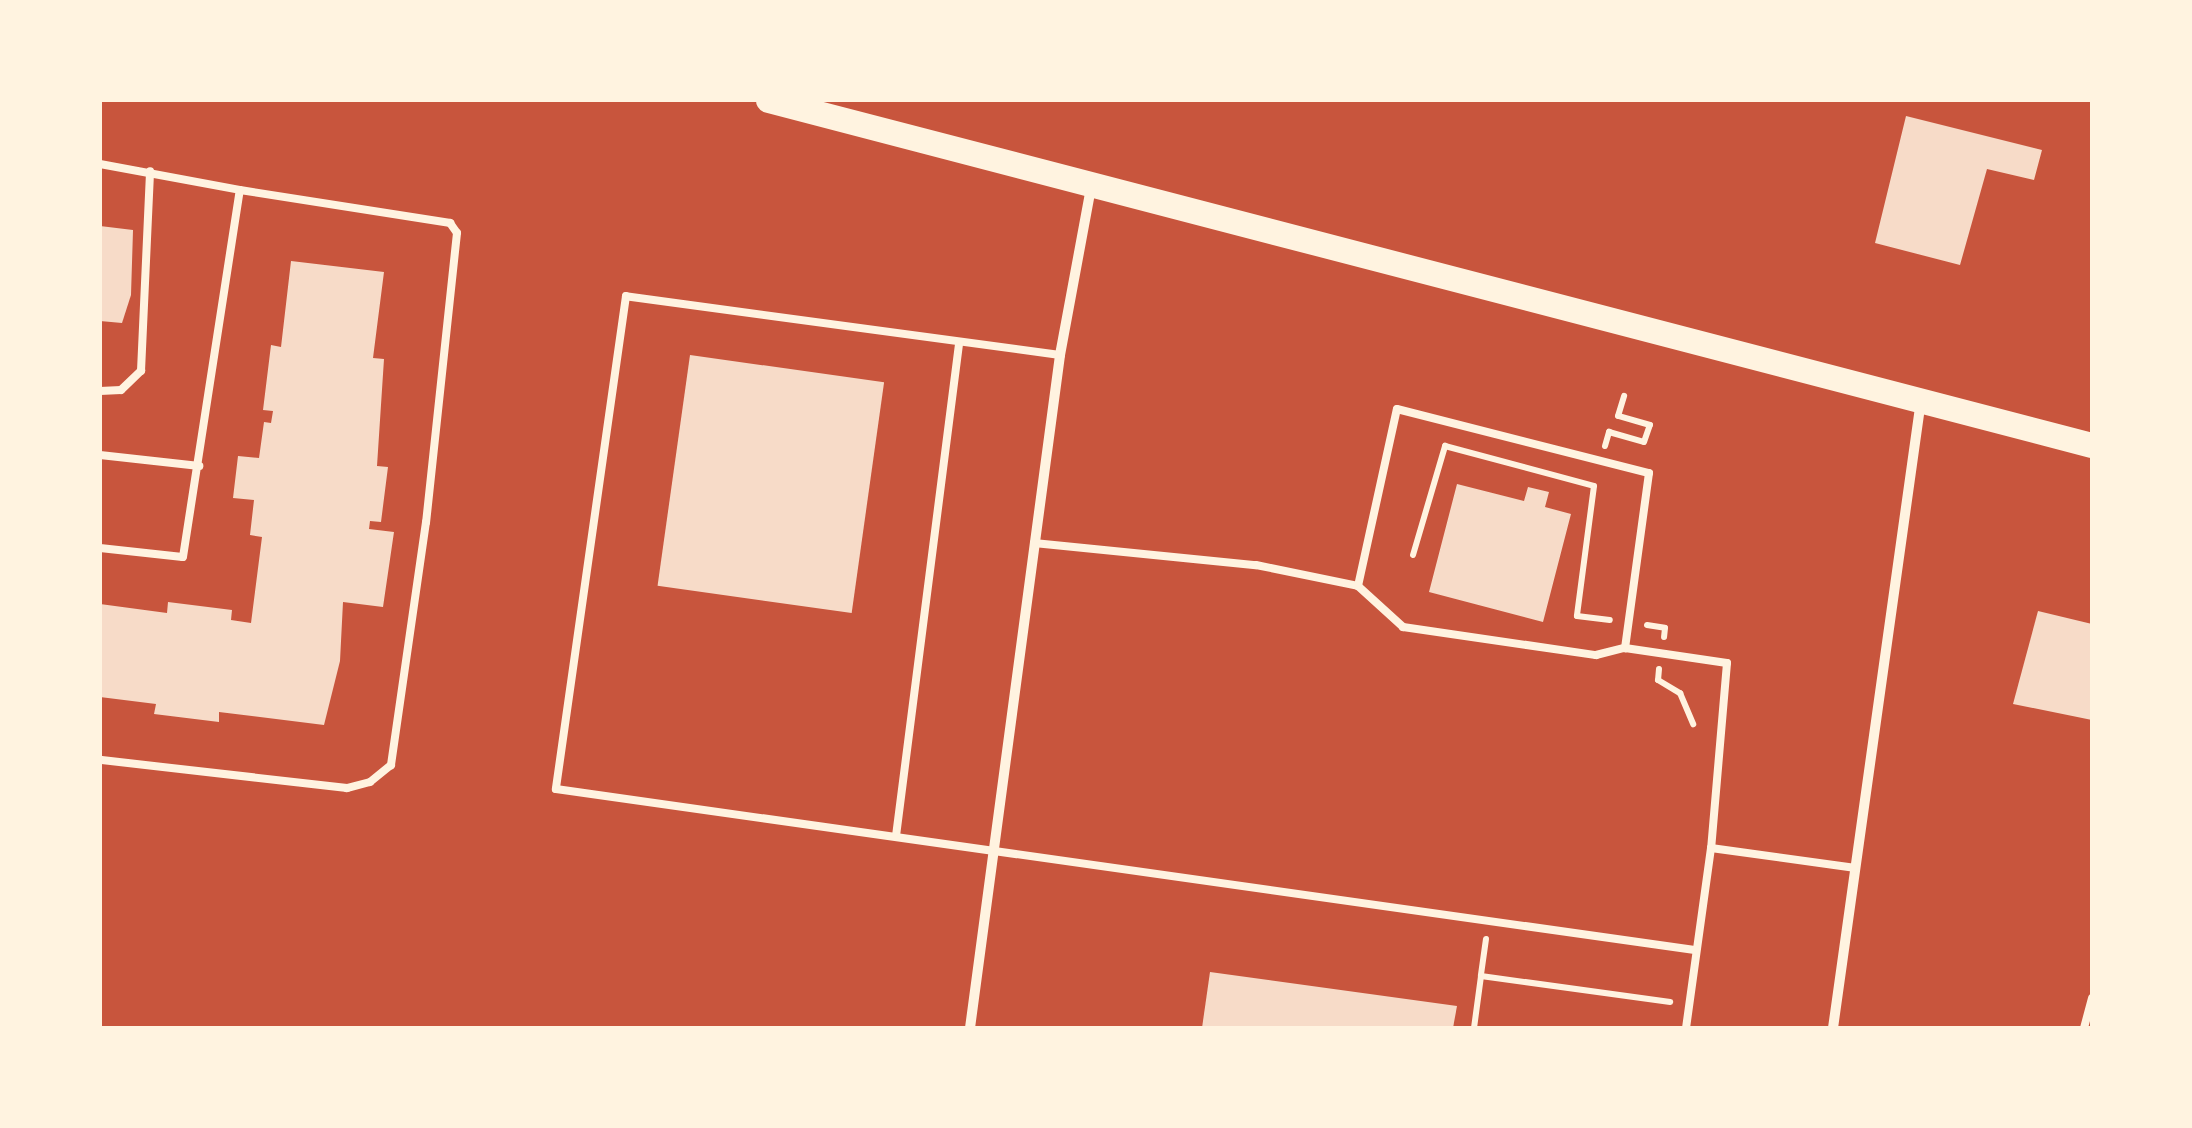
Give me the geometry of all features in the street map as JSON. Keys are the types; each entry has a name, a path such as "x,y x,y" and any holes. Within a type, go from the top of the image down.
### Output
{"main road":[{"path":"768,100 1092,181 2092,445"}],"street":[{"path":"970,1028 1060,355 1092,181"},
{"path":"1833,1028 1921,400"}],"lane":[{"path":"100,164 450,223 457,233 426,522 391,765 370,782 347,788 100,760"},
{"path":"100,391 132,384 141,371 150,171"},
{"path":"100,548 182,557 240,190"},
{"path":"1060,355 626,296 556,790 1488,924 1695,950"},
{"path":"896,836 959,342"},
{"path":"1358,586 1397,409 1649,473 1625,648"},
{"path":"100,455 199,466"},
{"path":"1034,544 1256,565 1358,586 1404,626 1596,654 1625,648 1727,663 1711,848 1686,1028"},
{"path":"1711,848 1856,868"},
{"path":"2084,1028 2092,998"}],"path":[{"path":"1624,396 1618,416 1650,425 1644,442 1609,432 1594,486 1577,616 1665,628 1658,680 1680,693 1693,724"},
{"path":"1413,556 1444,446 1594,486"},
{"path":"1474,1028 1488,924"},
{"path":"1481,976 1689,1004"}],"building":[{"path":"1906,116 2042,150 2034,180 1987,169 1960,265 1875,243"},
{"path":"100,226 133,230 131,295 122,323 100,321"},
{"path":"291,261 384,272 373,358 384,359 377,466 388,467 381,522 370,521 369,529 394,532 383,607 343,602 340,661 324,725 219,712 219,722 154,714 156,704 100,697 100,604 167,613 168,602 232,610 231,620 251,623 262,537 250,535 254,500 233,498 238,456 259,458 264,422 271,423 273,411 263,410 271,345 281,347"},
{"path":"690,355 884,382 852,613 658,586"},
{"path":"1457,484 1524,501 1528,487 1549,492 1545,507 1571,514 1543,622 1429,592"},
{"path":"2038,611 2092,624 2092,720 2013,704"},
{"path":"1210,972 1457,1006 1453,1028 1202,1028"}]}
